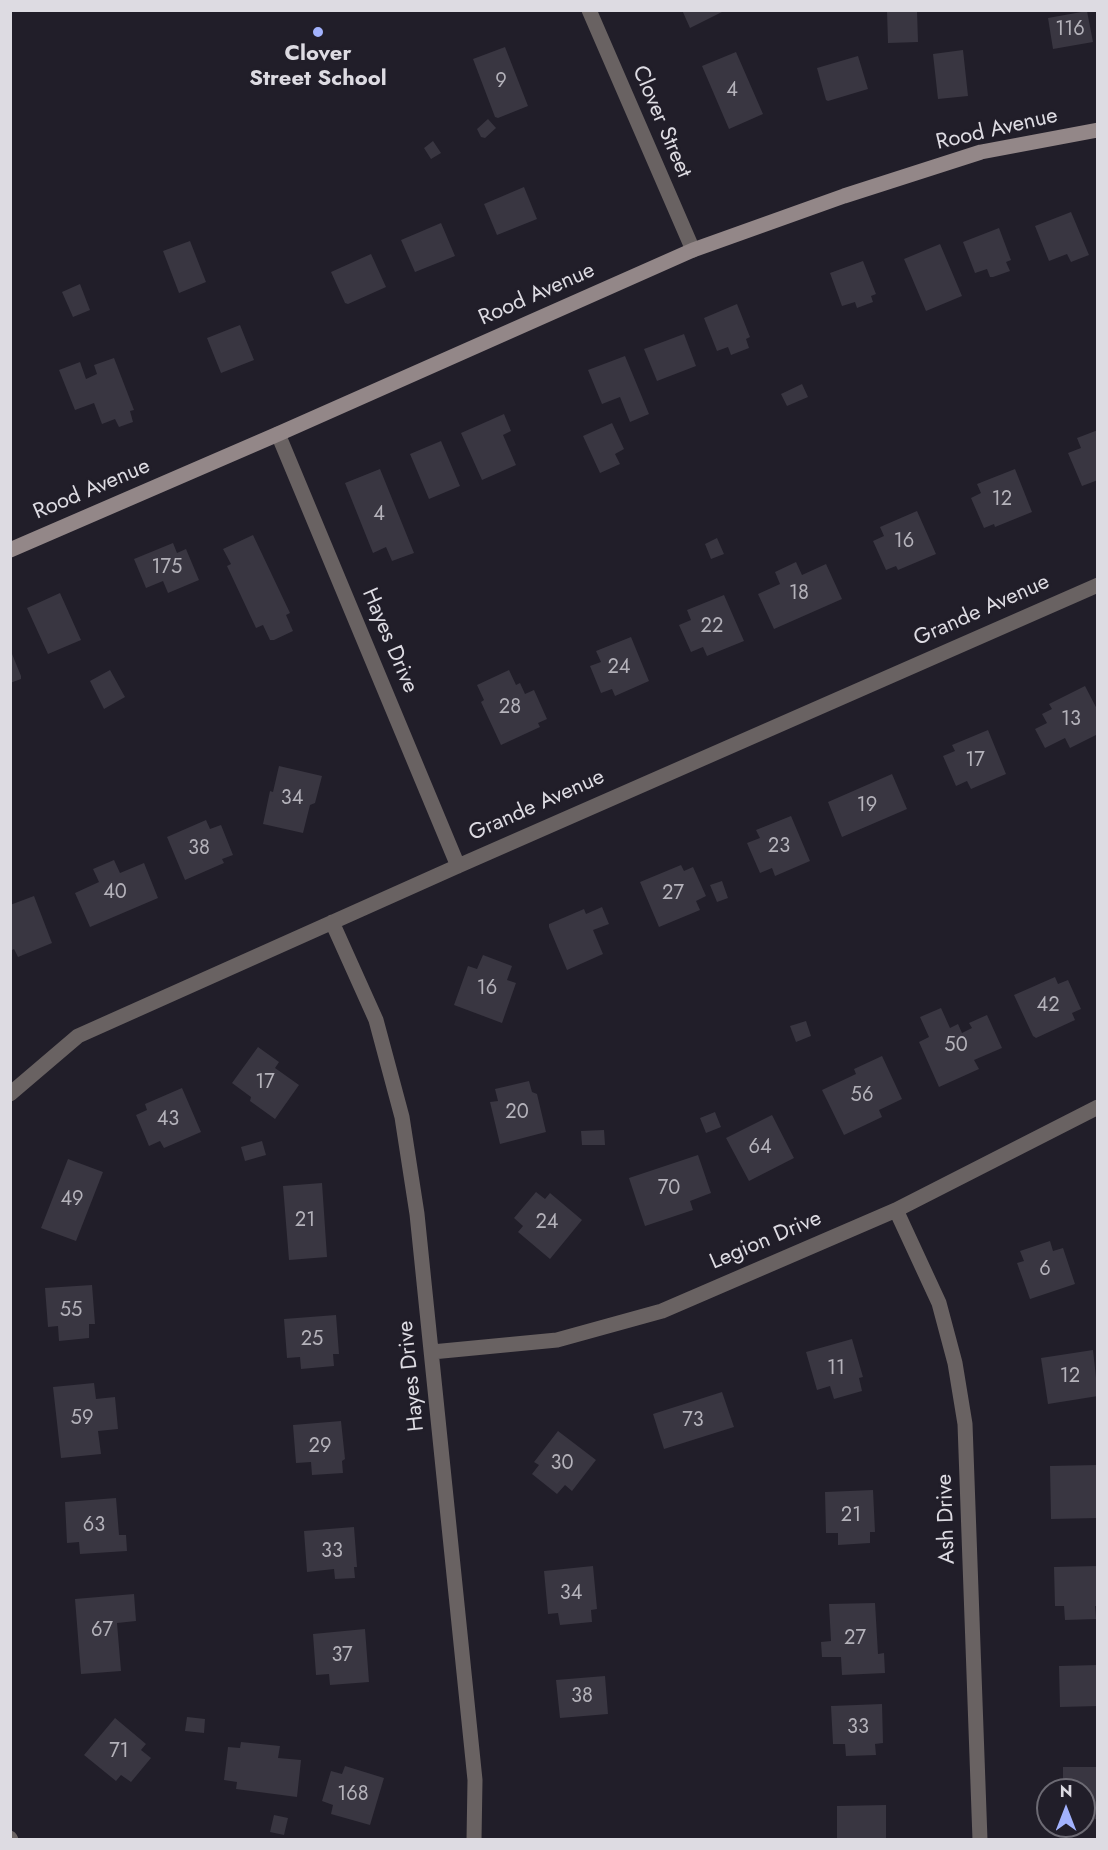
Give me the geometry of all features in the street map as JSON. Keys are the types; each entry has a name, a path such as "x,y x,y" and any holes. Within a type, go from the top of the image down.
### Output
{"street":[{"name":"Clover Street","path":"589,10 693,250"},
{"name":"Rood Avenue","path":"10,550 693,250 844,196 981,152 1098,130"},
{"name":"Hayes Drive","path":"278,434 458,866"},
{"name":"Grande Avenue","path":"10,1094 78,1035 1098,585"},
{"name":"Hayes Drive","path":"332,922 376,1020 402,1117 417,1214 475,1780 474,1839"},
{"name":"Legion Drive","path":"432,1352 557,1340 662,1311 896,1210 1098,1107"},
{"name":"Ash Drive","path":"896,1210 939,1303 955,1362 965,1424 980,1839"}],"building":[{"path":"682,10 726,10 690,28"},
{"path":"887,10 917,10 918,42 888,43"},
{"path":"1087,11 1093,42 1053,49 1048,18"},
{"path":"505,47 528,106 498,118 495,117 473,59"},
{"path":"963,50 968,96 938,99 933,54"},
{"path":"736,52 763,114 729,129 702,66"},
{"path":"858,56 868,89 826,100 817,68"},
{"path":"488,119 496,128 485,138 481,137 477,129"},
{"path":"433,141 441,153 431,159 424,148"},
{"path":"524,187 537,219 497,235 484,204"},
{"path":"1071,212 1089,255 1071,262 1067,254 1049,261 1035,226"},
{"path":"441,223 455,256 415,272 401,240"},
{"path":"999,228 1011,260 1006,262 1010,271 993,277 990,277 987,269 975,273 963,242"},
{"path":"190,241 206,282 179,293 163,251"},
{"path":"940,244 962,296 926,311 904,259"},
{"path":"371,254 386,287 348,304 345,303 331,272"},
{"path":"863,261 876,294 871,296 873,302 857,308 855,302 842,306 830,273"},
{"path":"80,284 90,310 73,317 62,292"},
{"path":"737,304 750,337 746,339 749,348 731,355 728,347 717,351 704,318"},
{"path":"240,325 254,360 221,373 207,338"},
{"path":"684,334 696,366 657,381 644,349"},
{"path":"625,356 649,414 630,422 620,397 602,404 588,370"},
{"path":"114,358 134,410 130,411 133,422 119,427 115,419 102,424 94,403 75,410 59,370 80,362 86,379 97,374 94,365"},
{"path":"802,384 808,397 787,406 781,394"},
{"path":"504,414 511,431 503,435 516,465 482,480 461,433"},
{"path":"612,423 624,449 615,454 620,464 600,473 583,436"},
{"path":"1098,430 1098,480 1082,486 1068,453 1081,448 1077,438"},
{"path":"441,441 460,486 429,499 410,454"},
{"path":"380,469 414,553 392,561 386,547 373,553 345,483"},
{"path":"1015,469 1032,512 995,527 994,524 984,528 971,498 981,493 977,484"},
{"path":"917,511 936,554 898,570 896,566 886,570 873,541 884,536 880,527"},
{"path":"253,535 290,613 286,615 293,631 274,640 270,640 263,625 256,628 227,566 231,564 223,549"},
{"path":"717,538 724,554 711,559 705,544"},
{"path":"173,543 177,553 186,549 199,580 168,593 163,581 146,588 134,559"},
{"path":"796,562 802,575 826,564 842,599 774,629 758,594 780,584 775,572"},
{"path":"60,593 81,640 48,654 27,608"},
{"path":"724,595 744,641 707,656 703,647 691,652 679,625 691,620 687,610"},
{"path":"631,637 649,681 615,696 612,689 601,693 590,666 601,662 596,651"},
{"path":"10,649 21,679 10,683"},
{"path":"110,670 125,697 104,709 90,681"},
{"path":"509,670 516,685 520,683 525,694 534,690 547,719 538,723 540,727 501,745 481,702 484,700 477,685"},
{"path":"1085,686 1098,711 1098,734 1070,748 1065,738 1045,748 1035,729 1047,723 1042,714 1052,709 1049,704"},
{"path":"988,730 1006,774 971,789 967,781 956,786 943,756 955,751 952,745"},
{"path":"279,766 322,776 315,803 310,805 303,833 263,824 270,791 273,792"},
{"path":"892,774 907,809 842,837 828,802"},
{"path":"791,816 810,861 775,876 772,868 760,873 747,843 760,838 756,830"},
{"path":"206,820 210,829 221,825 233,855 222,859 224,863 185,880 167,837"},
{"path":"114,860 120,873 144,863 158,898 90,927 75,893 99,882 93,869"},
{"path":"681,865 684,871 693,867 706,896 696,901 700,910 659,927 640,882"},
{"path":"722,881 728,898 717,902 710,885"},
{"path":"34,896 52,943 18,957 14,949 10,951 10,905"},
{"path":"602,907 609,924 593,930 603,954 567,970 549,924 584,909 586,914"},
{"path":"483,955 512,966 507,980 516,983 502,1023 454,1005 468,966 477,969"},
{"path":"1055,977 1058,984 1068,980 1081,1009 1072,1013 1075,1020 1036,1038 1014,995"},
{"path":"941,1008 950,1028 958,1024 962,1033 972,1028 969,1023 987,1015 1002,1048 974,1060 979,1069 939,1087 919,1042 929,1037 920,1017"},
{"path":"806,1021 811,1036 796,1042 790,1026"},
{"path":"258,1047 279,1062 275,1068 299,1085 275,1119 250,1101 251,1097 232,1083"},
{"path":"882,1056 902,1099 879,1110 882,1117 844,1135 822,1090 856,1074 854,1069"},
{"path":"529,1081 532,1092 537,1094 546,1132 500,1144 490,1102 498,1101 495,1089"},
{"path":"182,1088 201,1132 164,1148 160,1141 149,1146 136,1115 147,1110 145,1104"},
{"path":"715,1112 721,1127 706,1133 700,1118"},
{"path":"772,1115 794,1158 749,1181 726,1138"},
{"path":"604,1130 605,1145 582,1145 581,1131"},
{"path":"262,1141 266,1155 245,1161 241,1147"},
{"path":"698,1155 711,1193 690,1201 693,1210 645,1226 629,1178"},
{"path":"68,1159 103,1172 76,1241 41,1228"},
{"path":"322,1183 327,1257 289,1260 283,1186"},
{"path":"536,1192 545,1199 550,1193 582,1220 550,1259 518,1232 523,1226 514,1218"},
{"path":"1050,1241 1053,1251 1063,1248 1075,1284 1030,1299 1017,1263 1024,1261 1020,1251"},
{"path":"92,1285 95,1324 89,1324 89,1338 59,1341 58,1326 48,1327 45,1288"},
{"path":"336,1315 339,1354 333,1354 334,1366 301,1369 300,1357 287,1358 284,1319"},
{"path":"852,1339 863,1377 859,1378 862,1391 834,1399 830,1386 817,1390 806,1352"},
{"path":"1093,1350 1098,1396 1048,1404 1041,1358"},
{"path":"94,1383 96,1399 115,1397 118,1429 98,1431 101,1454 61,1458 53,1387"},
{"path":"722,1392 734,1427 664,1449 653,1414"},
{"path":"341,1421 345,1459 342,1461 343,1473 312,1475 311,1462 296,1463 293,1425"},
{"path":"558,1431 596,1460 572,1491 565,1485 557,1494 532,1474 539,1465 534,1462"},
{"path":"1098,1465 1098,1518 1051,1519 1050,1466"},
{"path":"873,1490 875,1532 870,1532 870,1543 838,1545 838,1533 826,1533 825,1492"},
{"path":"116,1498 119,1535 126,1535 127,1551 80,1554 79,1542 67,1543 65,1502"},
{"path":"354,1527 357,1567 354,1567 355,1578 335,1579 334,1569 307,1572 304,1531"},
{"path":"593,1566 597,1609 591,1610 592,1622 560,1625 558,1613 548,1614 544,1571"},
{"path":"1098,1566 1096,1619 1065,1620 1064,1606 1055,1606 1054,1567"},
{"path":"134,1594 136,1621 117,1623 121,1671 81,1674 75,1599"},
{"path":"875,1603 878,1654 884,1653 885,1673 842,1675 841,1657 822,1657 821,1642 831,1641 829,1604"},
{"path":"365,1629 369,1682 330,1685 329,1674 316,1675 313,1634"},
{"path":"1098,1665 1098,1706 1060,1707 1059,1666"},
{"path":"605,1676 608,1714 560,1718 556,1680"},
{"path":"882,1704 883,1743 875,1744 876,1755 846,1756 845,1744 833,1744 831,1706"},
{"path":"187,1717 205,1719 204,1733 185,1731"},
{"path":"115,1718 146,1744 141,1750 151,1758 131,1782 121,1775 116,1781 84,1755"},
{"path":"241,1742 280,1746 278,1758 301,1760 297,1797 236,1789 237,1782 224,1780 228,1747 240,1748"},
{"path":"345,1766 384,1778 370,1825 331,1814 333,1805 322,1801 331,1771 342,1774"},
{"path":"1063,1767 1098,1767 1098,1819 1096,1819 1096,1778 1063,1778"},
{"path":"886,1805 886,1840 837,1840 837,1806"},
{"path":"274,1815 288,1818 284,1835 270,1832"}],"place":[{"name":"Clover Street School","path":"318,32"}]}
